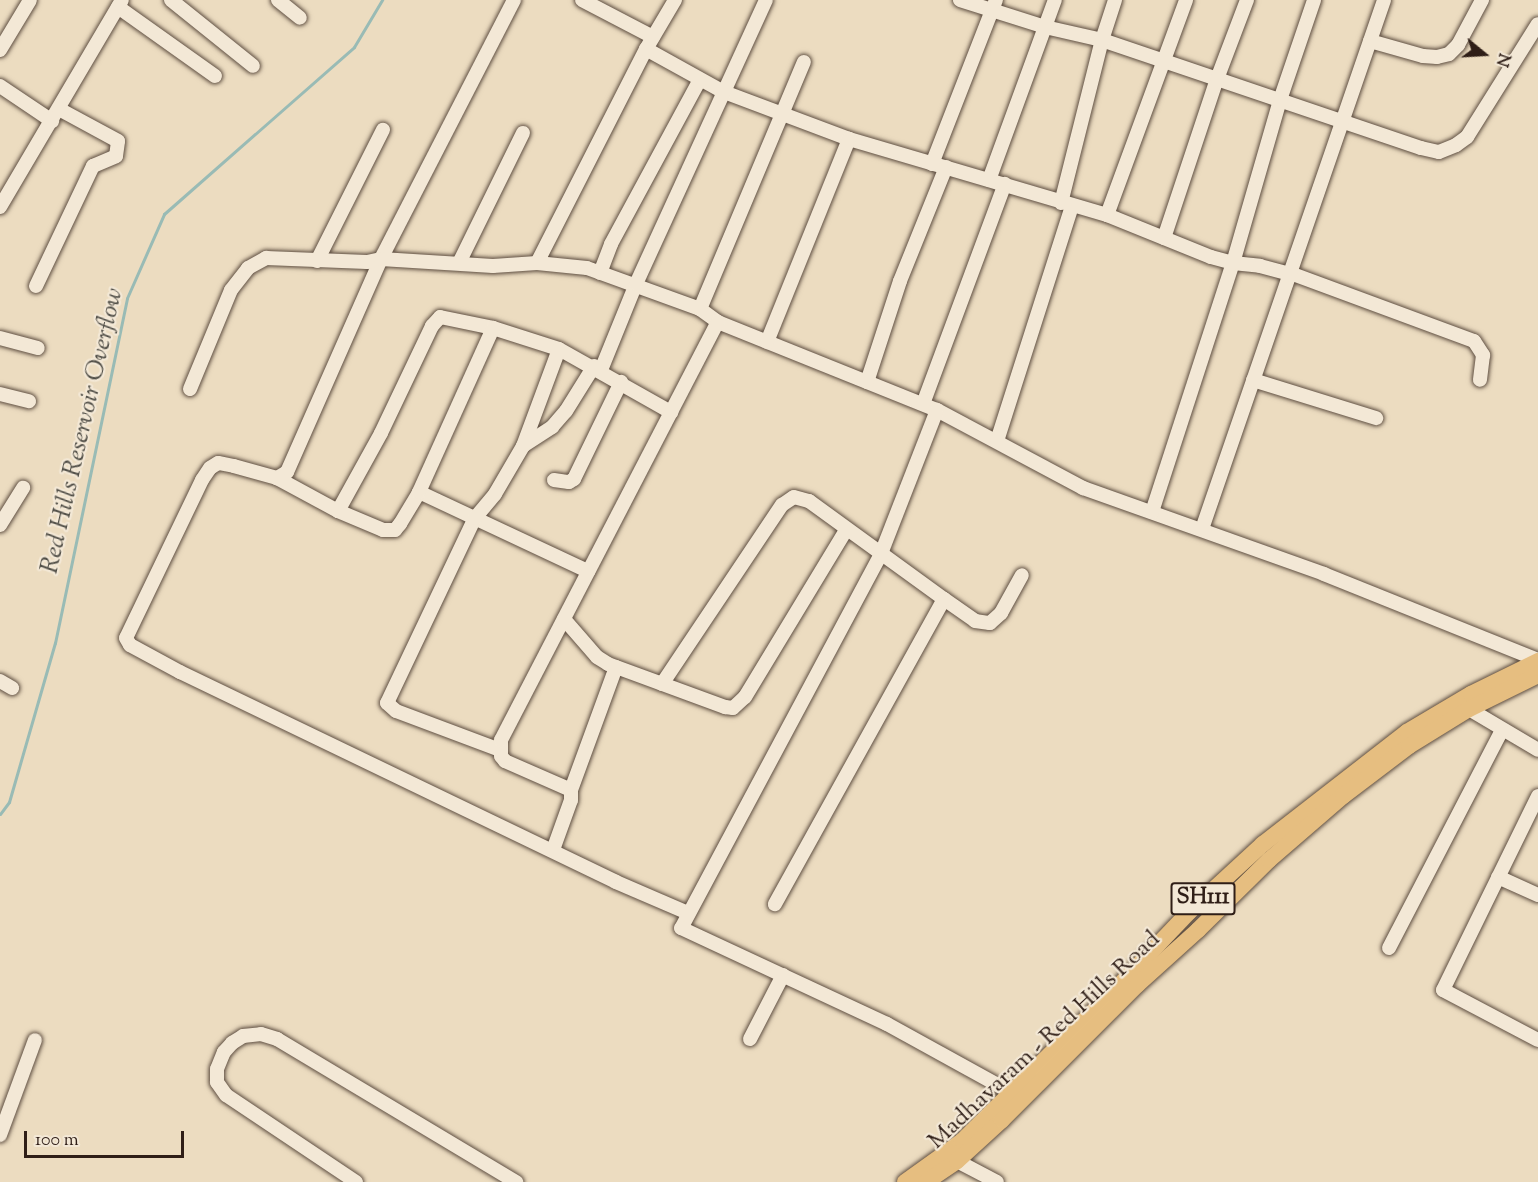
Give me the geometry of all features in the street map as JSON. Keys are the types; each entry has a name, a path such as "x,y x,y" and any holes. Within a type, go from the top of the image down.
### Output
{"main road":[{"name":"Madhavaram - Red Hills Road","path":"905,1182 962,1141 1189,912 1263,844 1407,732 1471,694 1538,661"},
{"name":"Madhavaram - Red Hills Road","path":"926,1182 957,1161 1269,860 1343,796 1409,746 1469,709 1538,675"}],"street":[{"path":"0,50 30,0"},
{"path":"171,0 253,66"},
{"path":"278,0 300,18"},
{"path":"277,478 287,472 297,454 381,259 514,0"},
{"path":"582,0 649,43 699,81 723,93 781,112 849,139 1107,215 1233,263 1260,266 1290,274 1474,340 1483,355 1480,380"},
{"path":"537,263 649,43 675,0"},
{"path":"523,446 552,427 597,368 766,0"},
{"path":"960,0 994,5 1045,27 1102,40 1433,151 1446,150 1467,137 1538,24"},
{"path":"989,180 1055,0"},
{"path":"997,441 1066,204 1102,40 1115,0"},
{"path":"1107,215 1162,60 1186,0"},
{"path":"1164,238 1217,79 1247,0"},
{"path":"1152,512 1233,263 1280,100 1314,0"},
{"path":"1202,529 1384,0"},
{"path":"1370,41 1423,56 1437,57 1449,54 1458,45 1482,0"},
{"path":"0,207 120,3 215,76"},
{"path":"867,382 994,5"},
{"path":"700,309 804,62"},
{"path":"600,273 611,244 699,81"},
{"path":"0,86 55,115 118,141 116,156 93,166 36,286"},
{"path":"317,261 383,130"},
{"path":"459,263 523,133"},
{"path":"767,342 849,139"},
{"path":"923,404 1005,184"},
{"path":"190,389 231,290 248,268 266,258 367,262 381,259 494,266 537,263 587,268 700,309 718,322 937,410 1083,488 1324,574 1538,661"},
{"path":"338,511 381,433 435,321 440,317 448,316 493,328 559,349 597,368 671,412"},
{"path":"571,790 505,761 500,750 501,740 718,322"},
{"path":"493,328 419,492 400,524 389,531 338,511 277,478 218,463 210,468 201,480 126,638 130,645 180,672 688,913"},
{"path":"0,338 38,348"},
{"path":"500,750 396,711 387,703 475,518 495,494 523,446 559,349"},
{"path":"1253,380 1377,418"},
{"path":"554,480 569,482 574,478 621,382"},
{"path":"0,394 29,401"},
{"path":"937,410 881,554 681,928 887,1024 1012,1093"},
{"path":"0,525 23,488"},
{"path":"419,492 588,571"},
{"path":"662,684 788,499 802,498 809,501 846,530 975,621 990,623 1001,613 1022,574"},
{"path":"564,620 597,657 616,667 724,707 733,708 739,704 846,530"},
{"path":"775,904 944,599"},
{"path":"553,850 571,800 571,790 616,667"},
{"path":"1469,709 1538,750"},
{"path":"1389,948 1502,730"},
{"path":"1538,796 1443,990 1538,1040"},
{"path":"1498,877 1538,895"},
{"path":"750,1039 783,975"},
{"path":"356,1182 226,1095 217,1082 217,1069 232,1042 243,1036 261,1034 277,1039 516,1182"},
{"path":"0,1135 35,1040"},
{"path":"957,1161 997,1182"}],"waterway":[{"name":"Red Hills Reservoir Overflow","path":"0,814 9,802 55,643 127,298 164,214 354,47 382,0"}]}
